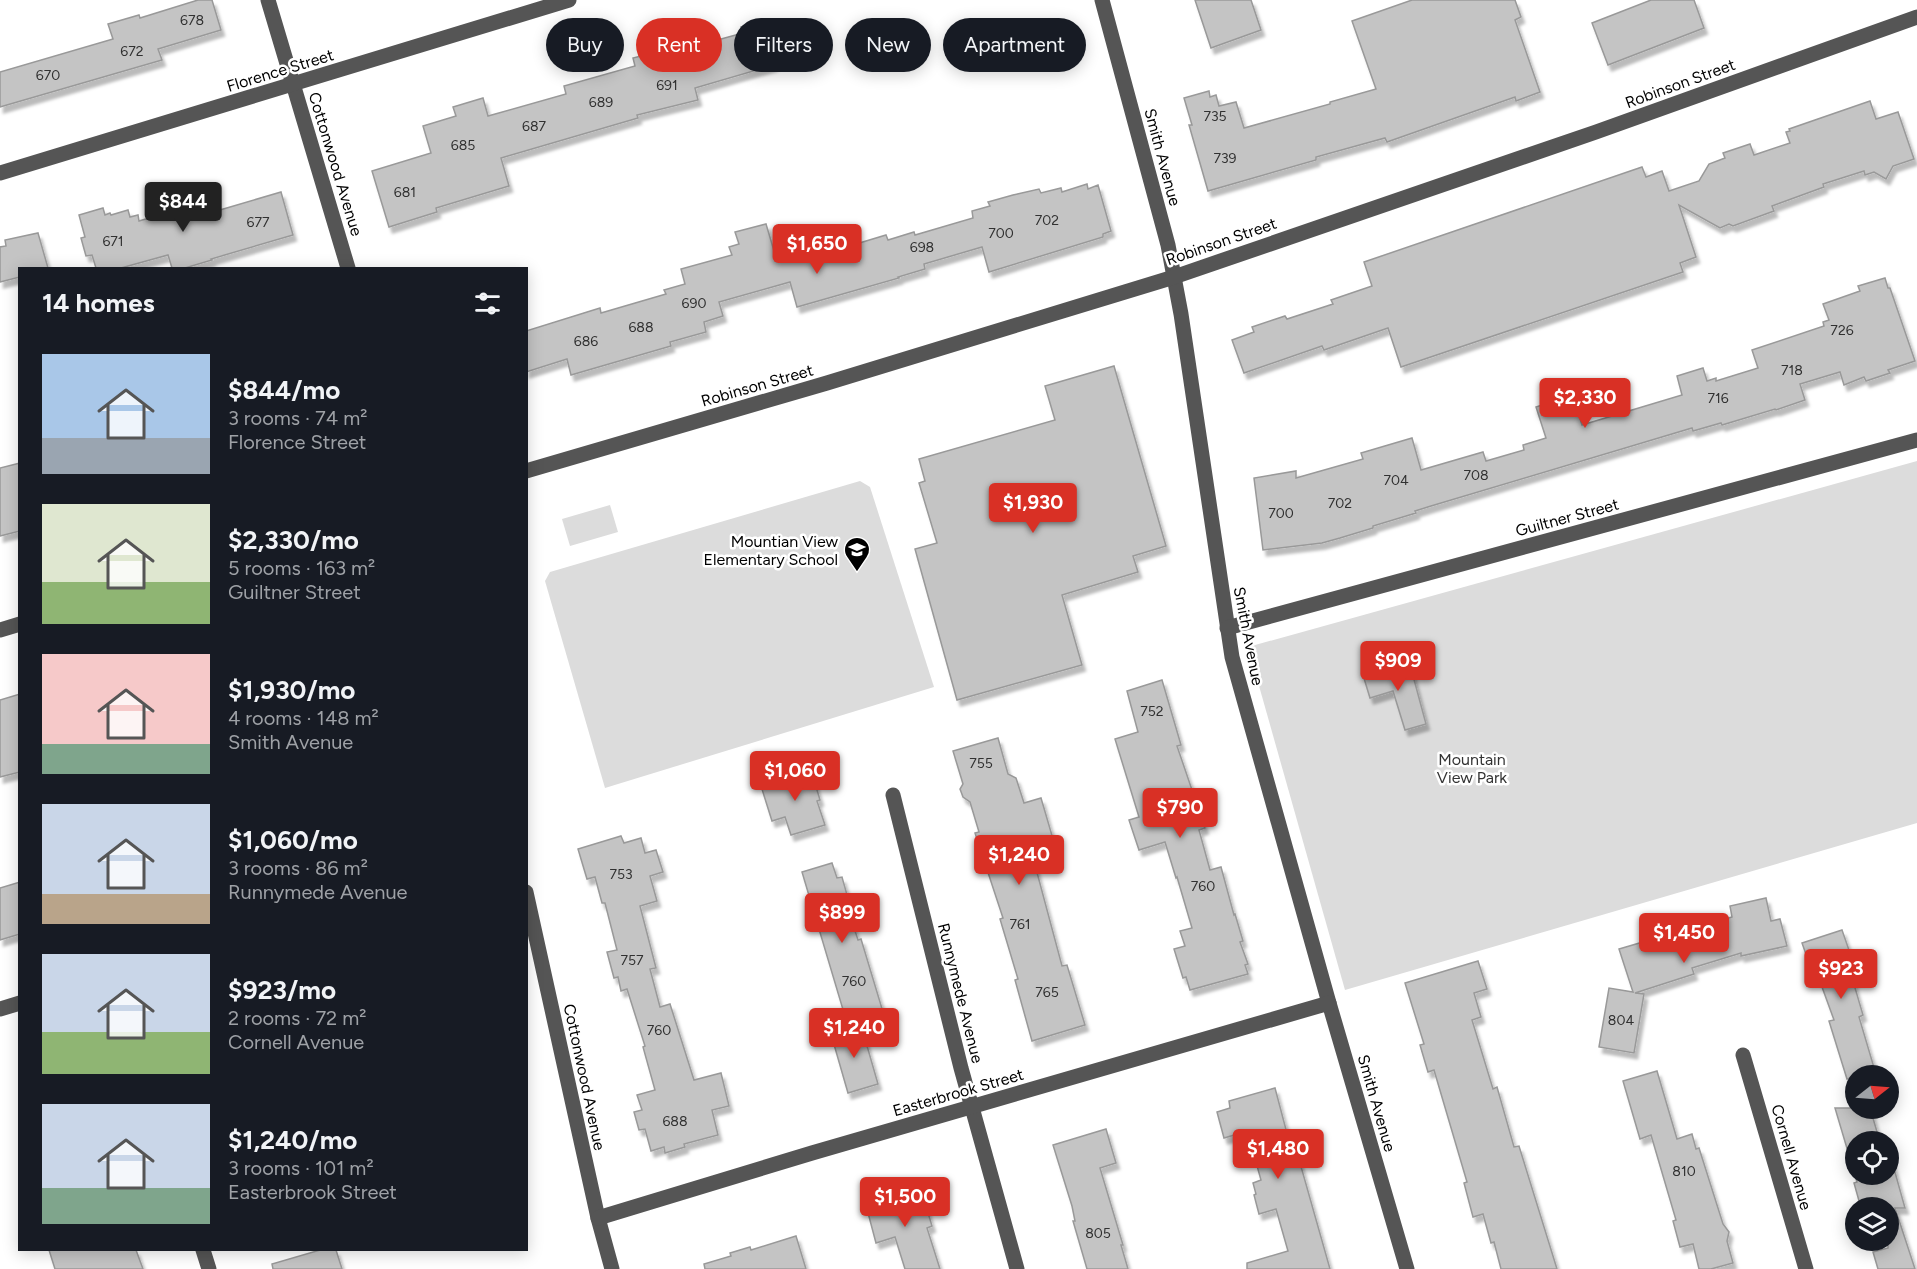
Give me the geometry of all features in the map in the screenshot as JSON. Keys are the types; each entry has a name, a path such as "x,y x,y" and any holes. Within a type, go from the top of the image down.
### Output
{"street":[{"name":"Cottonwood Avenue","path":"268,0 348,267"},
{"name":"Florence Street","path":"0,173 569,0"},
{"name":"Smith Avenue","path":"1102,0 1168,244 1181,314 1232,657 1329,1003 1407,1269"},
{"name":"Robinson Street","path":"528,470 827,383 1174,277 1596,132 1917,17"},
{"name":"Guiltner Street","path":"1227,628 1917,440"},
{"path":"0,630 18,625"},
{"name":"Runnymede Avenue","path":"893,795 972,1107 1017,1269"},
{"name":"Cottonwood Avenue","path":"528,901 598,1218 612,1269"},
{"name":"Easterbrook Street","path":"598,1218 1329,1003"},
{"path":"0,1009 18,1004"},
{"name":"Cornell Avenue","path":"1743,1055 1806,1269"},
{"path":"203,1251 209,1269"}],"green space":[{"name":"Mountain View Park","path":"1917,461 1917,823 1345,990 1248,647"},
{"path":"860,481 870,487 934,687 605,788 545,581 550,572"},
{"path":"610,505 618,532 570,546 562,519"}],"building":[{"path":"198,0 212,0 221,30 158,49 162,60 0,107 0,72 113,39 108,24 139,15 140,18"},
{"path":"1195,0 1251,0 1261,30 1211,48"},
{"path":"1412,0 1515,0 1521,17 1515,20 1540,92 1516,101 1515,97 1387,142 1385,138 1208,191 1189,125 1192,125 1184,98 1209,91 1210,97 1216,95 1219,106 1236,102 1244,128 1376,89 1352,21"},
{"path":"1651,0 1694,0 1704,28 1608,65 1592,23"},
{"path":"734,35 734,72 750,72 695,88 698,100 637,115 638,118 501,158 509,186 436,208 437,212 389,227 372,171 431,153 423,126 456,116 453,107 483,98 488,116 566,94 564,86 614,72 624,72 624,69 635,66 633,58 636,57 636,72 722,72 722,39"},
{"path":"1870,101 1876,119 1898,112 1914,159 1893,166 1886,179 1874,172 1865,175 1864,171 1823,184 1824,187 1772,206 1774,211 1733,226 1729,224 1720,228 1679,205 1696,257 1680,263 1683,272 1401,367 1388,328 1324,350 1322,346 1244,373 1232,340 1254,332 1252,327 1285,316 1287,319 1333,304 1331,300 1372,286 1364,262 1642,167 1646,177 1662,171 1669,191 1699,181 1709,164 1725,158 1723,153 1750,144 1754,155 1790,143 1786,132 1790,131 1789,129"},
{"path":"1087,184 1088,189 1098,185 1111,231 1103,234 1103,237 989,272 982,247 924,264 925,269 899,278 797,307 790,282 719,302 723,316 704,322 706,332 670,342 671,346 571,375 567,359 528,371 528,330 600,308 601,313 666,294 664,290 685,284 681,269 732,255 729,247 739,244 735,232 766,224 777,261 822,249 823,254 886,235 888,240 914,232 915,235 973,218 972,211 990,206 988,202 1013,195 1039,189 1041,193 1061,188 1062,192"},
{"path":"281,192 293,235 188,267 172,267 168,255 125,267 96,267 92,255 86,256 81,238 85,237 79,215 103,208 105,215 128,210 130,217 138,215 139,221 209,200 213,212"},
{"path":"38,233 48,267 18,267 18,278 0,282 0,247 6,246 5,240"},
{"path":"1885,278 1915,361 1888,370 1890,373 1866,381 1864,377 1844,385 1840,372 1800,384 1805,400 1776,410 1722,425 1721,423 1693,431 1692,428 1431,506 1373,526 1373,528 1322,543 1263,550 1254,478 1296,471 1296,478 1363,459 1361,453 1412,438 1421,470 1483,452 1486,461 1524,450 1523,445 1546,438 1536,407 1573,395 1582,425 1682,395 1677,376 1703,368 1707,381 1716,378 1716,381 1758,368 1752,350 1824,326 1823,322 1829,320 1823,304 1860,291 1858,286"},
{"path":"1114,366 1166,546 1133,556 1138,572 1062,595 1082,665 957,700 915,549 937,543 919,483 925,481 919,459 1055,420 1045,386"},
{"path":"18,464 18,532 0,536 0,468"},
{"path":"1409,661 1426,724 1405,730 1393,691 1370,698 1363,675"},
{"path":"1162,680 1181,745 1177,746 1205,828 1199,830 1210,870 1221,867 1243,941 1240,942 1248,964 1245,965 1248,974 1190,990 1186,977 1183,978 1174,949 1185,946 1180,931 1192,928 1177,877 1165,842 1139,850 1129,820 1139,817 1115,739 1138,732 1127,691"},
{"path":"18,695 18,772 0,777 0,700"},
{"path":"998,738 1008,774 1016,778 1024,803 1041,798 1053,839 1038,843 1044,863 1035,865 1062,966 1067,965 1085,1025 1032,1041 1015,980 1018,979 1000,919 1003,918 975,833 979,832 970,802 963,797 960,789 963,784 953,751"},
{"path":"811,770 820,800 817,801 825,825 791,835 785,817 772,821 761,786"},
{"path":"621,836 624,843 641,838 645,853 656,850 663,872 650,876 657,901 640,906 656,968 650,969 660,1007 670,1004 694,1080 721,1073 729,1106 712,1110 718,1135 684,1144 685,1147 665,1153 664,1147 651,1151 645,1129 639,1130 634,1112 642,1110 637,1095 655,1090 643,1047 645,1046 627,989 621,991 618,977 614,978 607,952 617,950 605,903 602,903 595,877 587,879 578,849"},
{"path":"832,863 837,878 842,877 849,902 846,903 858,940 861,939 883,1012 847,1023 802,872"},
{"path":"18,883 18,935 0,940 0,888"},
{"path":"1766,898 1771,921 1780,919 1787,946 1741,956 1741,953 1692,968 1694,974 1635,993 1644,994 1634,1053 1599,1047 1609,988 1633,992 1619,949 1643,942 1644,944 1732,917 1730,906"},
{"path":"1842,930 1859,979 1853,981 1863,1015 1859,1017 1873,1065 1845,1065 1845,1073 1829,1021 1834,1020 1818,976 1814,977 1802,943"},
{"path":"1478,961 1487,989 1474,993 1481,1017 1472,1020 1493,1089 1497,1087 1514,1147 1519,1146 1557,1269 1501,1269 1483,1214 1473,1217 1464,1183 1467,1182 1434,1070 1428,1072 1420,1045 1424,1044 1405,983"},
{"path":"861,1025 878,1084 848,1093 831,1034"},
{"path":"1657,1071 1677,1139 1692,1134 1696,1149 1699,1148 1723,1224 1729,1232 1727,1241 1733,1263 1711,1269 1699,1269 1693,1244 1680,1247 1673,1221 1676,1220 1651,1135 1640,1139 1623,1081"},
{"path":"1275,1088 1289,1141 1294,1144 1300,1163 1330,1269 1247,1269 1247,1263 1288,1251 1276,1209 1259,1214 1253,1183 1261,1180 1248,1134 1224,1138 1217,1112 1230,1108 1229,1101"},
{"path":"1835,1108 1845,1108 1845,1119 1873,1119 1877,1131 1845,1131 1845,1142"},
{"path":"1106,1129 1116,1163 1100,1168 1128,1269 1087,1269 1073,1221 1075,1221 1072,1206 1053,1145"},
{"path":"1855,1185 1899,1185 1905,1208 1899,1208 1899,1197 1858,1197"},
{"path":"903,1190 905,1197 922,1193 932,1226 927,1228 940,1269 905,1269 895,1237 876,1243 867,1209 878,1206 875,1198"},
{"path":"1899,1220 1915,1269 1878,1269 1873,1252 1899,1251"},
{"path":"796,1236 806,1269 705,1269 704,1264 731,1256 730,1253 750,1247 751,1250"},
{"path":"49,1251 136,1251 143,1269 55,1269"},
{"path":"317,1251 336,1251 342,1269 273,1269 272,1264"}],"place":[{"name":"Mountian View Elementary School","path":"857,573"}]}
